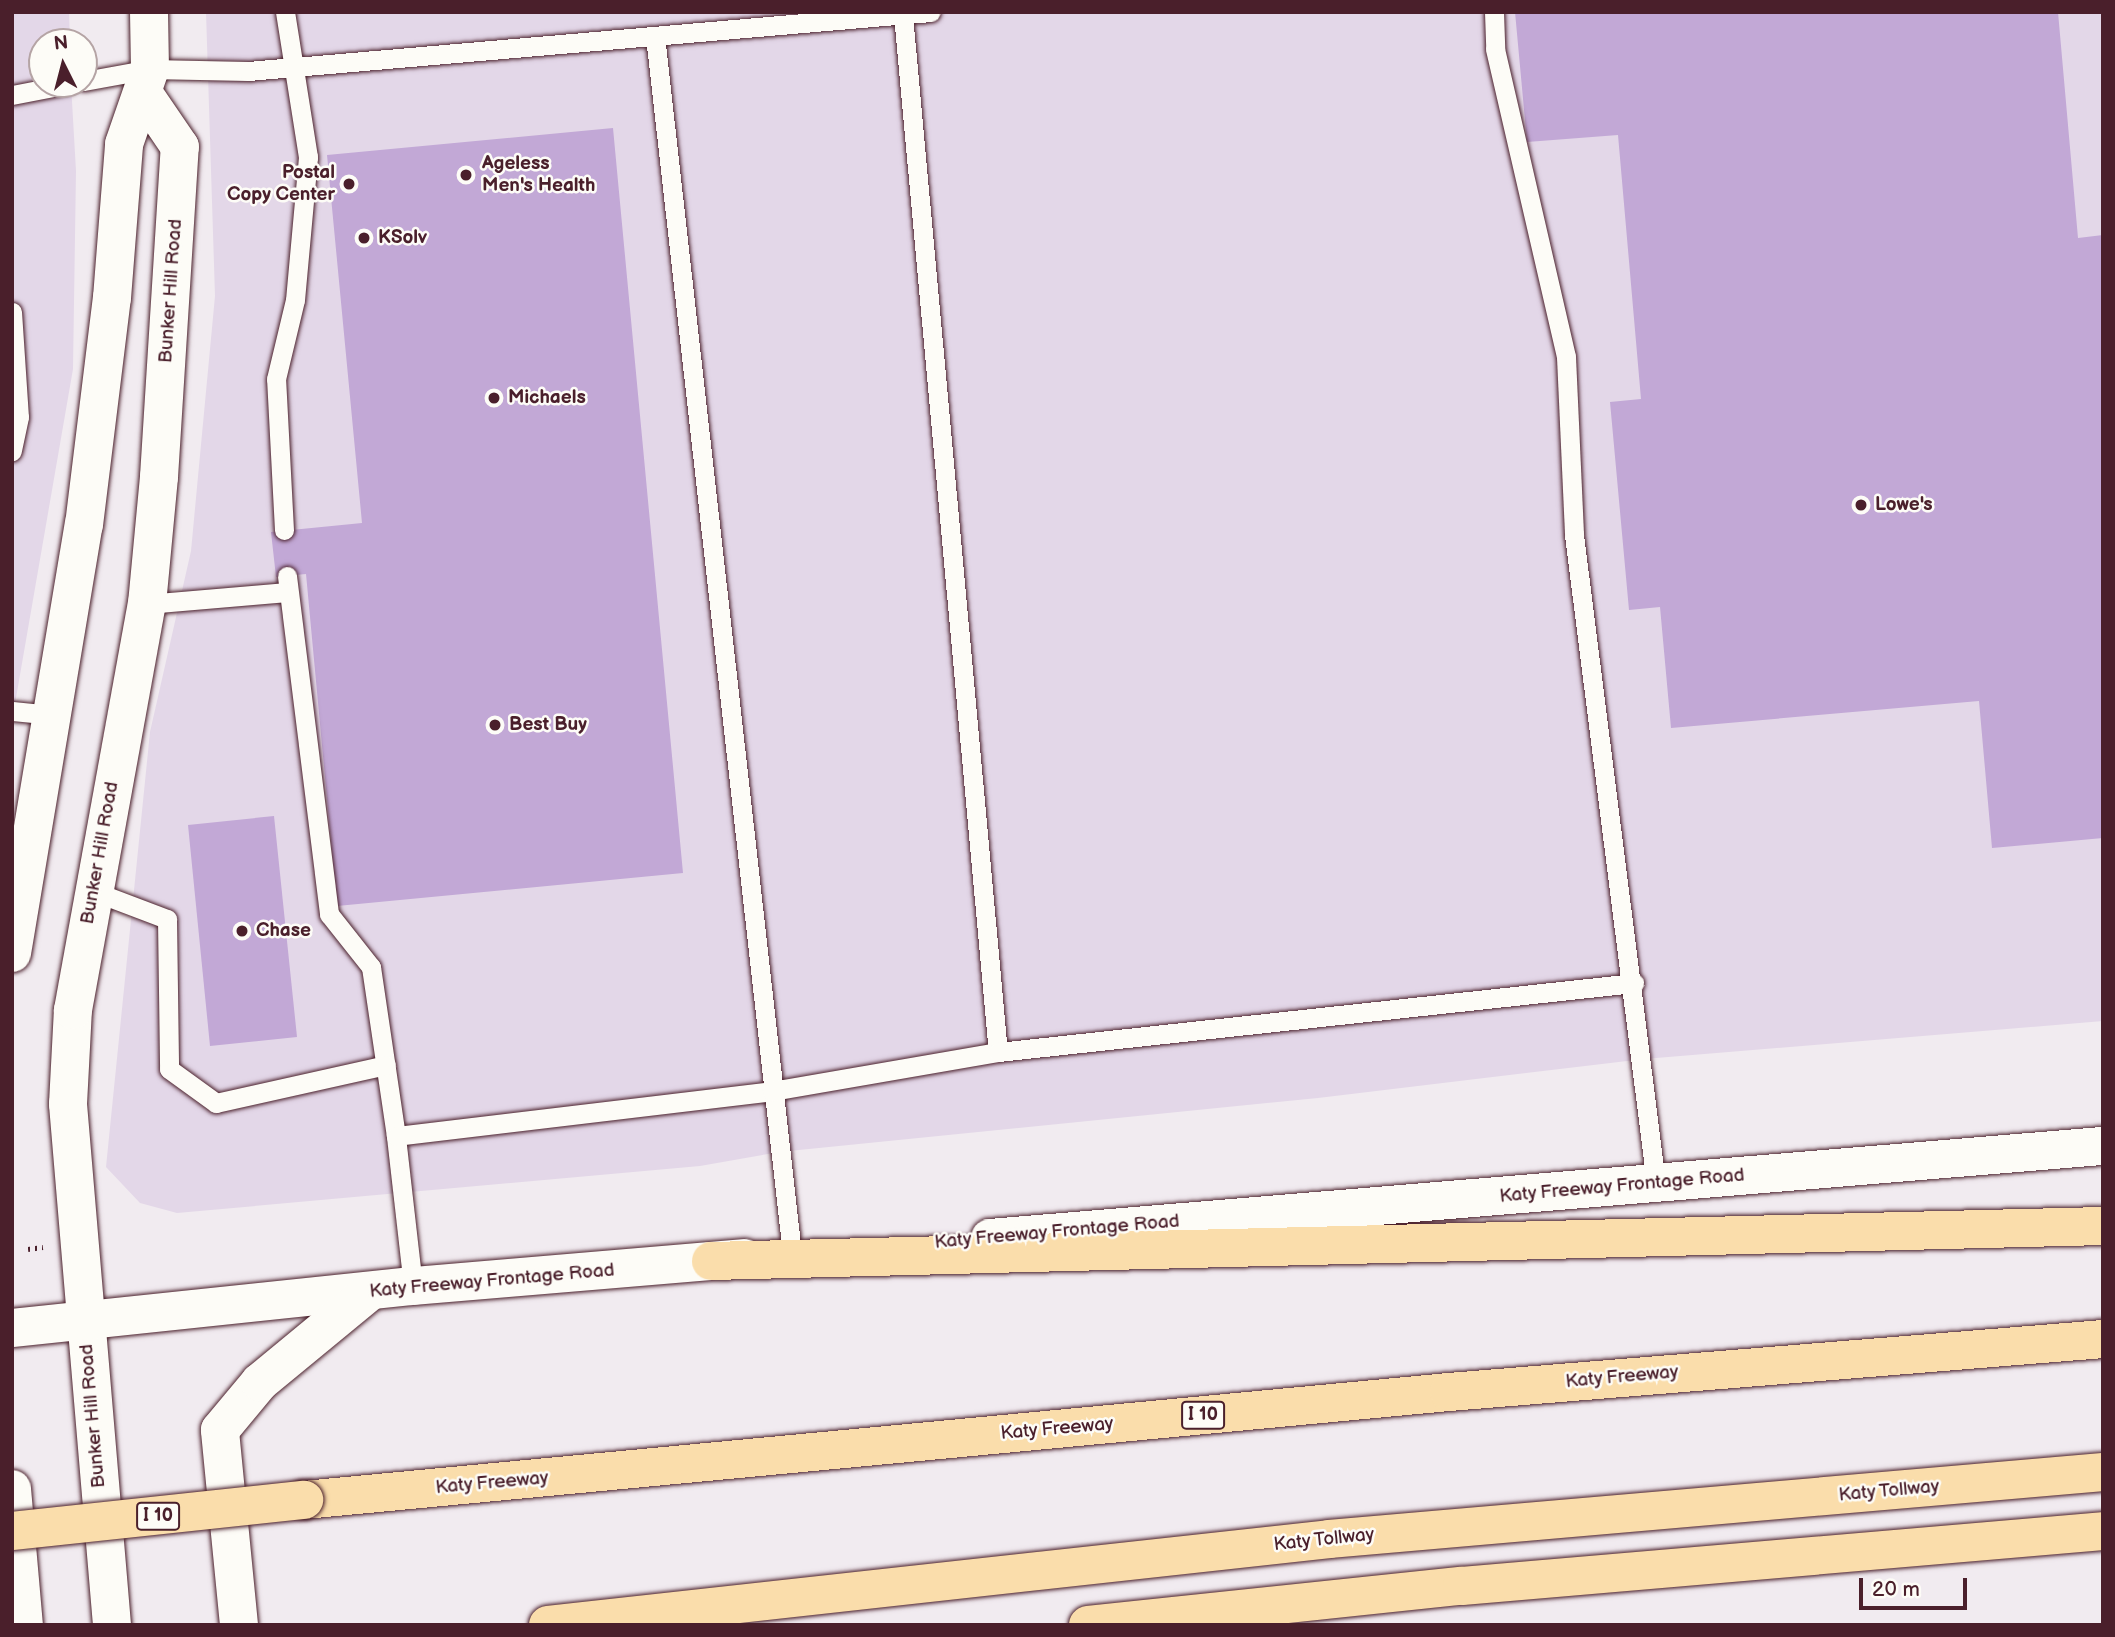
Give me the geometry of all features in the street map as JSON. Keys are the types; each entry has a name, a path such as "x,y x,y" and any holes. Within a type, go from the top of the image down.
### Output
{"highway":[{"path":"711,1261 2103,1226"},
{"name":"Katy Freeway","path":"12,1531 304,1500 1449,1392 2103,1339"},
{"name":"Katy Tollway","path":"548,1625 1329,1539 2103,1472"},
{"path":"1088,1625 1462,1586 2103,1531"}],"street":[{"path":"12,953 84,525 111,299 124,145 147,81 149,12"},
{"name":"Bunker Hill Road","path":"112,1625 68,1104 73,1010 147,604 180,147 147,81"},
{"name":"Katy Freeway Frontage Road","path":"12,1328 413,1286 2103,1146"},
{"path":"239,1625 220,1430 260,1382 369,1292"},
{"path":"12,1489 24,1625"}],"lane":[{"path":"285,12 308,157 295,300 276,379 285,530"},
{"path":"98,81 147,81 930,12"},
{"path":"1494,12 1495,49 1566,357 1574,535 1634,983 1656,1183"},
{"path":"903,15 998,1052"},
{"path":"656,36 792,1254"},
{"path":"12,312 19,417 12,451"},
{"path":"147,604 287,584 328,914 371,967 396,1136 413,1286"},
{"path":"12,711 52,715"},
{"path":"93,891 167,919 169,1069 216,1103 386,1065"},
{"path":"396,1136 772,1091 998,1052 1634,983"}],"shaded area":[{"path":"12,12 69,12 70,28 28,28 28,98 72,98 76,171 73,369 12,721"},
{"path":"206,12 2103,12 2103,1021 1644,1059 1318,1098 779,1152 700,1166 177,1213 140,1203 106,1167 150,732 191,551 215,296"}],"building":[{"name":"Lowe's","path":"1515,12 2058,12 2078,238 2103,235 2103,838 1992,848 1979,701 1671,728 1660,607 1629,610 1610,402 1641,399 1618,135 1527,142"},
{"path":"613,128 683,873 337,906 306,574 276,577 271,532 362,523 327,155"},
{"name":"Chase","path":"274,816 297,1037 210,1046 188,825"}],"place":[{"name":"Ageless Men's Health","path":"466,175"},
{"name":"Postal Copy Center","path":"349,184"},
{"name":"KSolv","path":"364,238"},
{"name":"Michaels","path":"494,398"},
{"name":"Lowe's","path":"1861,505"},
{"name":"Best Buy","path":"495,725"},
{"name":"Chase","path":"242,931"}]}
